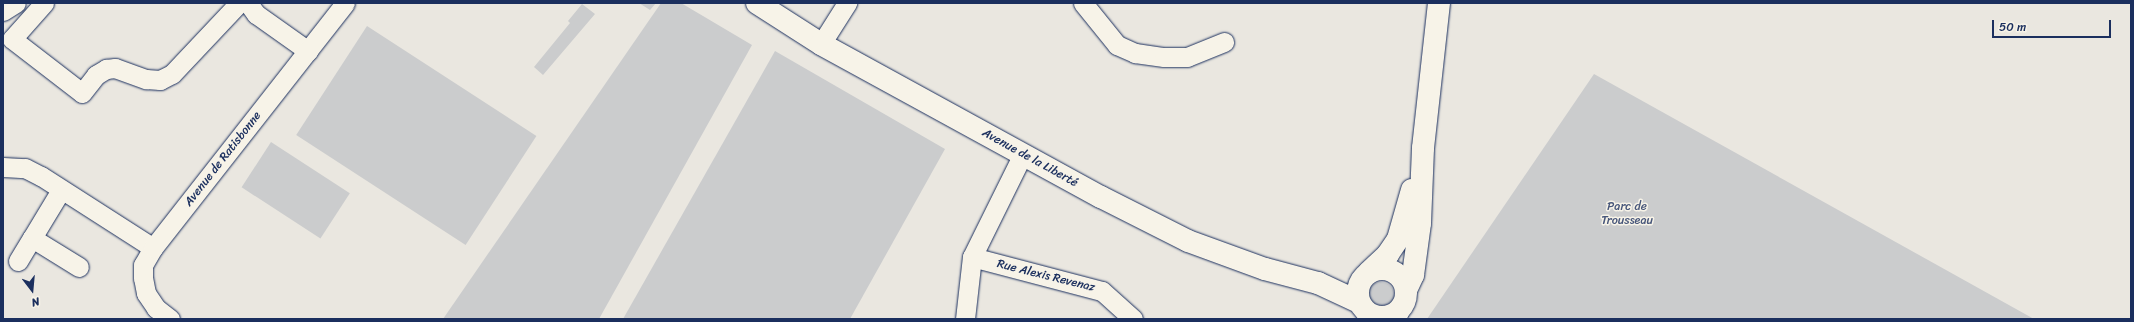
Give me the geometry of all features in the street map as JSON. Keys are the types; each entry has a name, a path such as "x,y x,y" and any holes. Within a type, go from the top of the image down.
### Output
{"street":[{"path":"3,11 16,3"},
{"path":"44,3 12,39 82,93 96,75 106,69 114,68 146,79 160,80 172,74 239,3"},
{"path":"248,3 256,14 311,47"},
{"path":"261,3 311,47"},
{"name":"Avenue de Ratisbonne","path":"163,313 146,293 143,278 143,265 177,205 311,47 345,3"},
{"name":"Avenue de la Liberté","path":"757,3 821,44 1101,197 1188,241 1265,269 1318,283 1364,311"},
{"path":"821,44 848,3"},
{"path":"1083,3 1117,44 1135,53 1164,58 1187,57 1224,42"},
{"path":"1423,148 1398,239 1388,254 1367,274 1358,288 1364,311 1371,315 1384,318 1395,314 1401,306 1413,275 1420,222 1423,148 1439,3"},
{"path":"965,319 972,257 1023,154"},
{"path":"3,167 25,168 153,248"},
{"path":"18,261 61,190"},
{"path":"32,238 79,267"},
{"name":"Rue Alexis Revenaz","path":"972,257 1102,291 1133,319"},
{"path":"1367,274 1385,269 1392,271 1404,282 1401,306"},
{"name":"Avenue de la Liberté","path":"1318,283 1367,274"}],"green space":[{"path":"639,3 656,3 650,10"},
{"path":"661,3 681,3 752,45 599,319 443,319"},
{"path":"582,4 595,14 543,75 534,67 570,23 568,21"},
{"path":"367,26 536,136 466,245 296,135"},
{"path":"775,51 945,149 850,319 623,319"},
{"name":"Parc de Trousseau","path":"1594,74 2034,319 1427,319"},
{"path":"271,142 350,193 320,238 242,187"},
{"path":"1381,282 1390,286 1394,295 1390,304 1381,308 1372,304 1368,295 1372,286"}]}
